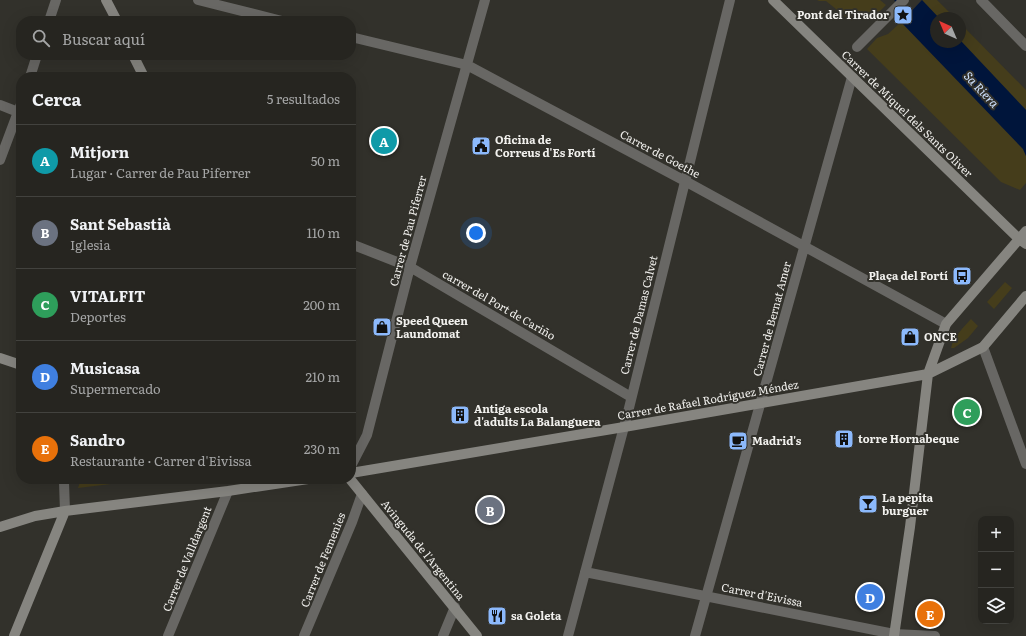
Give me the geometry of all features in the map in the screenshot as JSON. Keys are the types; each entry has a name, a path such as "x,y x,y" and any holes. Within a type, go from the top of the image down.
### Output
{"street":[{"path":"51,16 56,0"},
{"path":"106,0 114,16"},
{"path":"198,0 234,5 267,16"},
{"name":"Carrer de Pau Piferrer","path":"356,457 368,435 410,267 485,0"},
{"name":"Carrer de Damas Calvet","path":"568,636 624,427 730,0"},
{"name":"Carrer de Miquel dels Sants Oliver","path":"773,0 1022,242"},
{"path":"857,47 904,0"},
{"path":"980,0 1026,46"},
{"name":"Carrer de Goethe","path":"356,39 467,65 685,181 946,324"},
{"path":"32,72 36,60"},
{"path":"136,60 142,72"},
{"name":"Carrer de Bernat Amer","path":"695,636 852,77"},
{"path":"0,105 16,107"},
{"path":"0,160 16,118"},
{"path":"894,635 910,527 928,374 946,324 975,289 1022,242 1026,231"},
{"name":"carrer del Port de Cariño","path":"356,246 410,267 631,396"},
{"path":"928,374 983,347 1026,296"},
{"path":"983,347 1026,464"},
{"path":"0,358 16,363"},
{"name":"Carrer de Rafael Rodríguez Méndez","path":"356,472 928,374"},
{"path":"14,636 65,511 64,484"},
{"path":"0,527 35,516 65,511 275,484"},
{"name":"Avinguda de l'Argentina","path":"354,484 477,636"},
{"name":"Carrer de Valldargent","path":"168,636 228,491"},
{"name":"Carrer de Femenies","path":"304,636 352,522 362,494"},
{"name":"Carrer d'Eivissa","path":"585,572 894,635 935,636"},
{"path":"443,636 455,607"}],"shaded area":[{"path":"817,0 880,0 886,5 874,17 867,17 859,13 851,21 826,1"},
{"path":"922,0 937,0 949,12 933,12"},
{"path":"901,22 1023,149 1026,156 1026,183 1020,190 1001,182 867,49 877,38 888,34"},
{"path":"966,29 1026,90 1026,110 966,46"},
{"path":"1005,282 1012,288 994,309 987,302"},
{"path":"971,319 978,326 968,338 954,348 951,348 956,336"},
{"path":"79,484 111,484 78,488"}],"water":[{"path":"922,0 933,12 930,12 930,48 966,48 966,46 1026,110 1026,156 1023,149 901,22"}],"waterway":[{"name":"Sa Riera","path":"897,0 914,18"}],"place":[{"name":"Pont del Tirador","path":"903,15"},
{"name":"Mitjorn","path":"384,141"},
{"name":"Oficina de Correus d'Es Fortí","path":"481,146"},
{"name":"Plaça del Fortí","path":"962,276"},
{"name":"Speed Queen Laundomat","path":"382,327"},
{"name":"ONCE","path":"910,337"},
{"name":"VITALFIT","path":"967,412"},
{"name":"Antiga escola d'adults La Balanguera","path":"460,415"},
{"name":"torre Hornabeque","path":"844,439"},
{"name":"Madrid's","path":"738,441"},
{"name":"La pepita burguer","path":"868,504"},
{"name":"Sant Sebastià","path":"490,510"},
{"name":"Musicasa","path":"870,597"},
{"name":"Sandro","path":"930,614"},
{"name":"sa Goleta","path":"497,616"}]}
